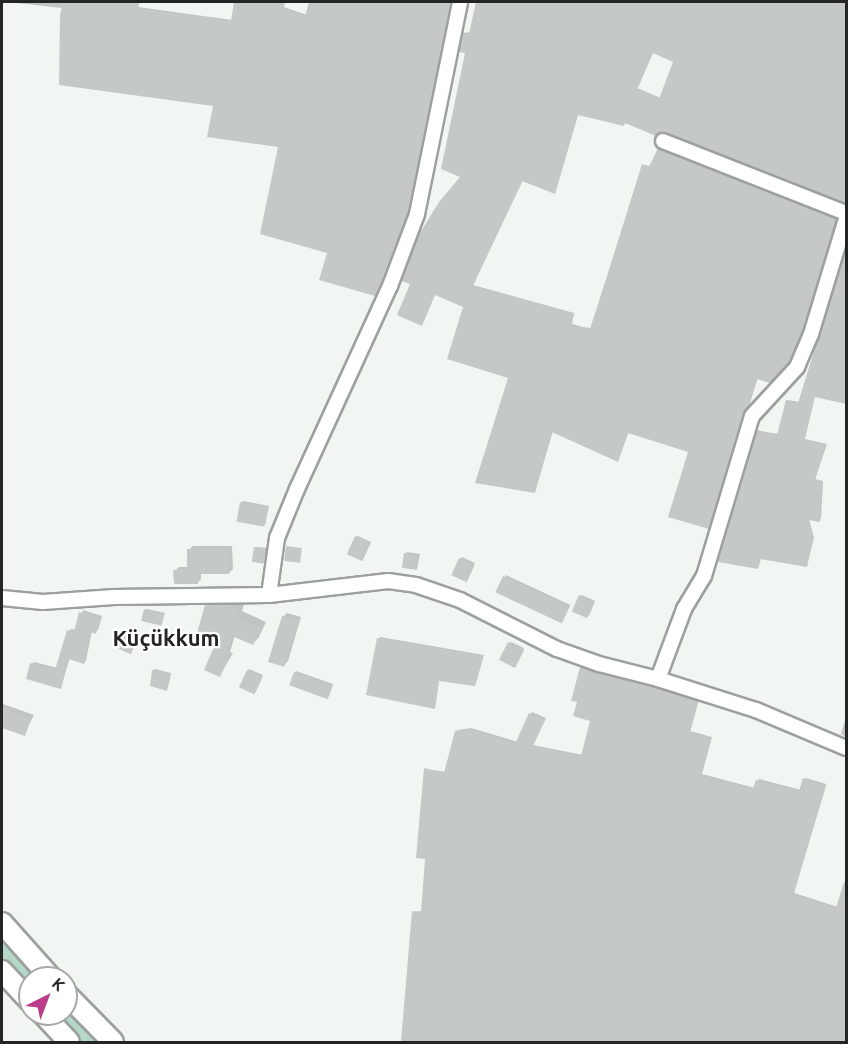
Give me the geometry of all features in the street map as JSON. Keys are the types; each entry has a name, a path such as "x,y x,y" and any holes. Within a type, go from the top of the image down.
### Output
{"highway":[{"path":"2,923 40,966"},
{"path":"2,971 18,988"},
{"path":"78,1006 113,1042"},
{"path":"54,1026 69,1042"}],"street":[{"path":"269,596 277,538 390,286 417,214 460,2"},
{"path":"663,141 846,213"},
{"path":"658,679 684,609 704,576 752,416 797,366 811,334 846,219"},
{"path":"2,598 43,602 114,597 269,596 388,581 416,585 460,600 556,649 599,664 658,679 756,710 846,748"}],"green space":[{"path":"2,941 24,966 18,966 18,977 2,959"},
{"path":"78,1021 99,1042 77,1042 62,1026 78,1026"}],"building":[{"path":"63,2 139,2 138,8 231,21 234,2 285,2 283,9 305,16 309,2 451,2 408,212 375,296 319,280 327,253 260,234 278,147 207,137 213,106 59,85 60,15"},
{"path":"476,2 846,2 846,204 666,133 656,136 625,123 624,126 578,115 555,194 522,181 473,286 574,314 571,326 591,328 642,164 649,167 658,148 837,219 803,331 789,362 770,383 757,379 749,406 743,413 709,529 668,517 688,452 628,433 618,462 552,432 535,493 475,483 508,378 447,359 463,307 435,295 422,326 397,315 410,284 402,281 418,236 439,202 460,177 441,169 465,53 459,52 463,32 469,34","holes":["653,53 673,62 659,99 637,90"]},
{"path":"846,248 846,404 815,397 804,440 826,445 815,480 822,482 820,522 808,520 813,540 807,567 761,559 758,569 718,562 757,430 777,435 786,400 798,403"},
{"path":"240,502 268,507 264,527 237,522"},
{"path":"355,536 371,543 362,561 347,554"},
{"path":"286,546 302,548 300,563 284,561"},
{"path":"254,547 266,549 264,564 252,562"},
{"path":"187,549 229,549 229,574 198,574 198,584 174,584 173,570 187,570"},
{"path":"404,553 419,555 417,570 402,568"},
{"path":"459,558 475,565 467,582 451,575"},
{"path":"503,576 569,607 562,623 495,592"},
{"path":"579,595 595,602 587,618 572,611"},
{"path":"232,604 232,609 239,610 237,618 261,628 253,645 232,636 225,658 228,660 220,677 204,670 217,640 197,633 205,605"},
{"path":"144,609 164,614 161,626 141,621"},
{"path":"79,612 100,618 96,634 90,632 84,664 69,659 61,689 26,679 30,663 55,670 67,630 74,632"},
{"path":"282,616 298,621 284,667 268,662"},
{"path":"123,630 139,637 131,654 115,647"},
{"path":"377,638 483,656 475,686 439,681 435,709 366,695"},
{"path":"508,642 524,650 515,668 499,660"},
{"path":"580,667 698,701 690,733 711,738 701,776 753,789 756,780 799,791 803,778 826,786 793,895 836,908 844,882 846,883 846,1042 401,1042 412,911 421,912 425,859 416,858 424,768 444,773 455,731 469,729 515,744 529,713 545,720 533,746 581,756 590,721 573,716 577,702 571,701"},
{"path":"152,670 171,674 167,691 150,686"},
{"path":"247,670 262,677 254,694 239,687"},
{"path":"294,672 333,686 328,699 289,685"},
{"path":"2,708 31,719 25,736 2,728"}],"district":[{"name":"Küçükkum","path":"166,638"}]}
